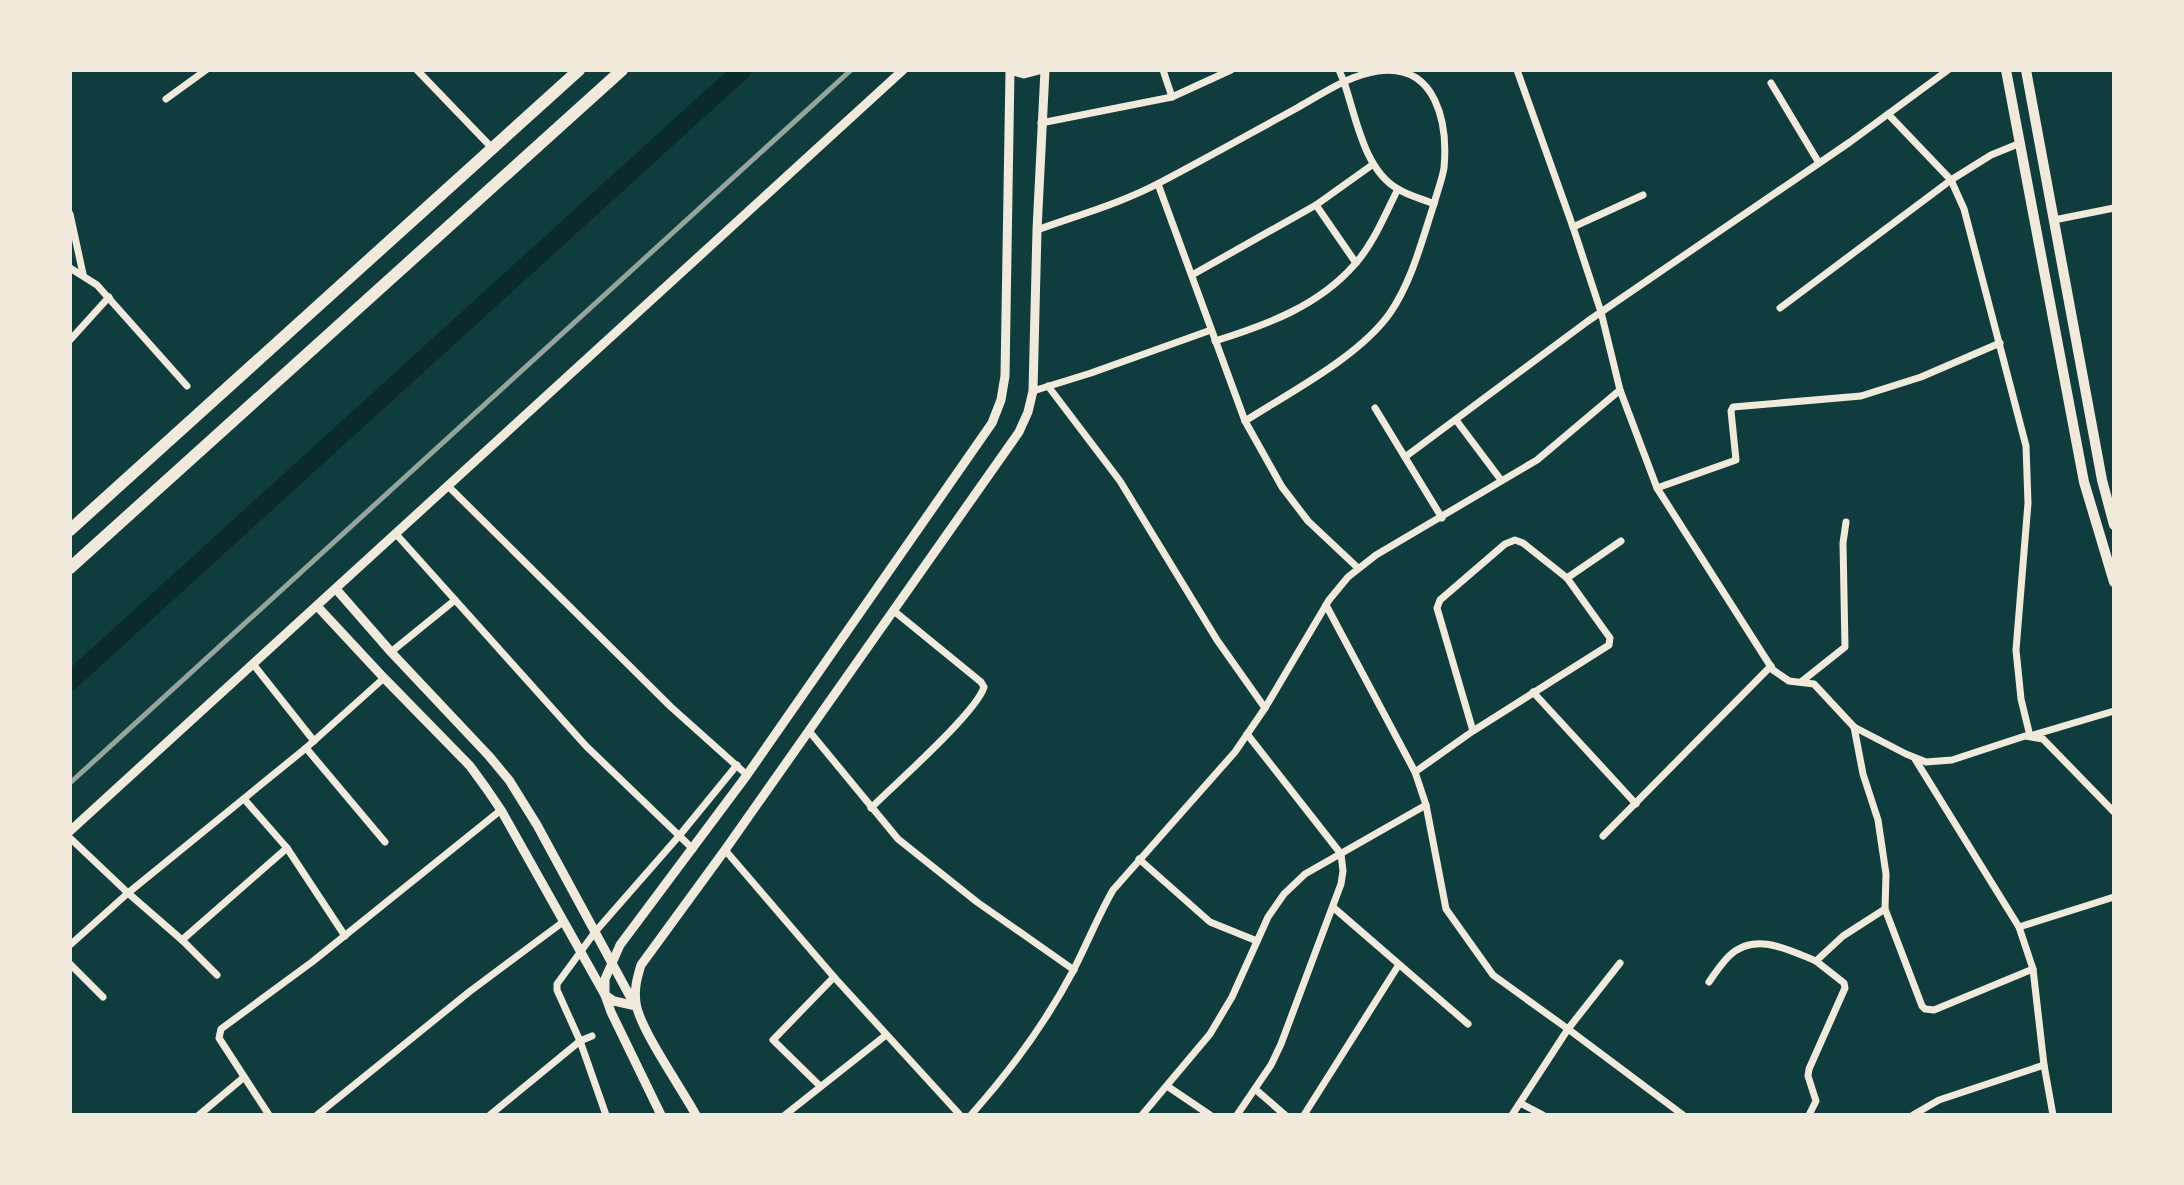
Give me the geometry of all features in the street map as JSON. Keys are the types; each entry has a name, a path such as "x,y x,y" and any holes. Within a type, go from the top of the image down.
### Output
{"highway":[{"path":"70,530 579,70"},
{"path":"70,568 622,70"}],"main road":[{"path":"2006,70 2084,482 2114,582"},
{"path":"2026,70 2102,480 2114,525"}],"street":[{"path":"166,99 206,70"},
{"path":"417,70 493,149"},
{"path":"70,831 903,70"},
{"path":"604,995 605,979 620,945 747,775 992,423 1001,400 1005,376 1010,70 1024,74 1039,70"},
{"path":"636,1006 635,985 641,965 1008,450 1024,422 1033,391 1045,70"},
{"path":"1163,70 1172,97"},
{"path":"1041,123 1172,97 1231,70"},
{"path":"1339,70 1372,165 1398,190 1434,204"},
{"path":"1037,230 1158,184 1344,82 1381,70 1398,71 1416,78 1430,90 1440,108 1444,170 1403,288 1390,312 1374,332 1348,354 1245,421"},
{"path":"1517,70 1601,312 1620,390 1657,488 1780,677 1789,681 1814,684 1854,727 1914,758 1937,763 2114,711"},
{"path":"1405,457 1601,312 1819,163 1948,70"},
{"path":"1771,83 1819,163"},
{"path":"1888,114 1951,180 1964,209 2026,446 2028,472 2016,650 2021,699 2030,736"},
{"path":"1780,308 1951,180 1991,155 2018,144"},
{"path":"1192,275 1316,205 1372,165"},
{"path":"1158,184 1245,421 1282,488 1308,521 1358,568"},
{"path":"1215,341 1264,325 1329,290 1356,263 1398,190"},
{"path":"1573,227 1643,195"},
{"path":"1316,205 1356,263"},
{"path":"2054,220 2114,208"},
{"path":"70,214 83,274"},
{"path":"70,268 83,274 108,297 187,386"},
{"path":"70,340 108,297"},
{"path":"1033,391 1211,330"},
{"path":"1657,488 1736,460 1731,411 1733,407 1861,396 1921,377 2000,343"},
{"path":"1048,386 1119,481 1170,559 1217,640 1265,708"},
{"path":"971,1115 1025,1051 1074,970 1100,913 1114,890 1214,778 1247,734 1338,588 1376,555 1537,460 1620,390"},
{"path":"1375,408 1442,518"},
{"path":"1456,420 1501,480"},
{"path":"449,486 671,707 747,775"},
{"path":"1801,682 1845,647 1843,543 1846,522"},
{"path":"396,534 586,746 693,849"},
{"path":"1415,772 1473,731 1609,645 1610,638 1567,578 1523,543 1515,540 1505,544 1440,600 1437,608 1473,731"},
{"path":"1567,578 1621,541"},
{"path":"336,589 509,780 696,1115"},
{"path":"391,652 455,600"},
{"path":"317,606 470,766 501,810 604,995 662,1115"},
{"path":"1326,606 1415,772 1426,806 1446,909 1493,975 1683,1115"},
{"path":"871,808 951,729 980,696 984,687 981,681 894,611"},
{"path":"253,664 314,741"},
{"path":"1603,836 1771,666"},
{"path":"70,945 128,893 245,800 384,678"},
{"path":"1533,692 1636,804"},
{"path":"1854,727 1863,774 1878,820 1886,874 1885,909 1922,1006 1934,1010 2033,968"},
{"path":"809,731 898,839 927,864 1074,970"},
{"path":"1237,1115 1281,1044 1334,908 1343,872 1341,854 1247,734"},
{"path":"2030,736 2043,739 2051,745 2114,812"},
{"path":"306,748 385,842"},
{"path":"1914,758 2019,927 2033,968 2043,1065 2053,1115"},
{"path":"606,1115 580,1041 557,990 557,984 595,932 737,765"},
{"path":"245,800 287,848 345,936"},
{"path":"1142,1115 1210,1034 1232,997 1268,917 1284,894 1305,874 1426,806"},
{"path":"269,1115 219,1038 221,1029 345,936 501,810"},
{"path":"70,838 217,975"},
{"path":"182,940 287,848"},
{"path":"725,849 834,977 960,1115"},
{"path":"1139,859 1209,922 1257,941"},
{"path":"2019,927 2114,897"},
{"path":"1334,908 1468,1024"},
{"path":"1816,961 1843,936 1885,909"},
{"path":"317,1115 469,992 563,922"},
{"path":"1709,982 1730,955 1741,947 1753,944 1782,946 1816,961 1844,983 1845,988 1809,1069 1808,1076 1816,1101 1809,1115"},
{"path":"1512,1115 1568,1029 1620,963"},
{"path":"70,964 103,997"},
{"path":"1304,1115 1398,966"},
{"path":"820,1086 773,1040 834,977"},
{"path":"604,995 614,1001 636,1006"},
{"path":"785,1115 886,1035"},
{"path":"490,1115 580,1041 592,1037"},
{"path":"1913,1115 1938,1100 2043,1065"},
{"path":"199,1115 243,1078"},
{"path":"1167,1086 1210,1115"},
{"path":"1255,1089 1285,1115"},
{"path":"1520,1103 1542,1115"}],"waterway":[{"path":"70,681 742,70"}],"railway":[{"path":"70,783 851,70"}]}
